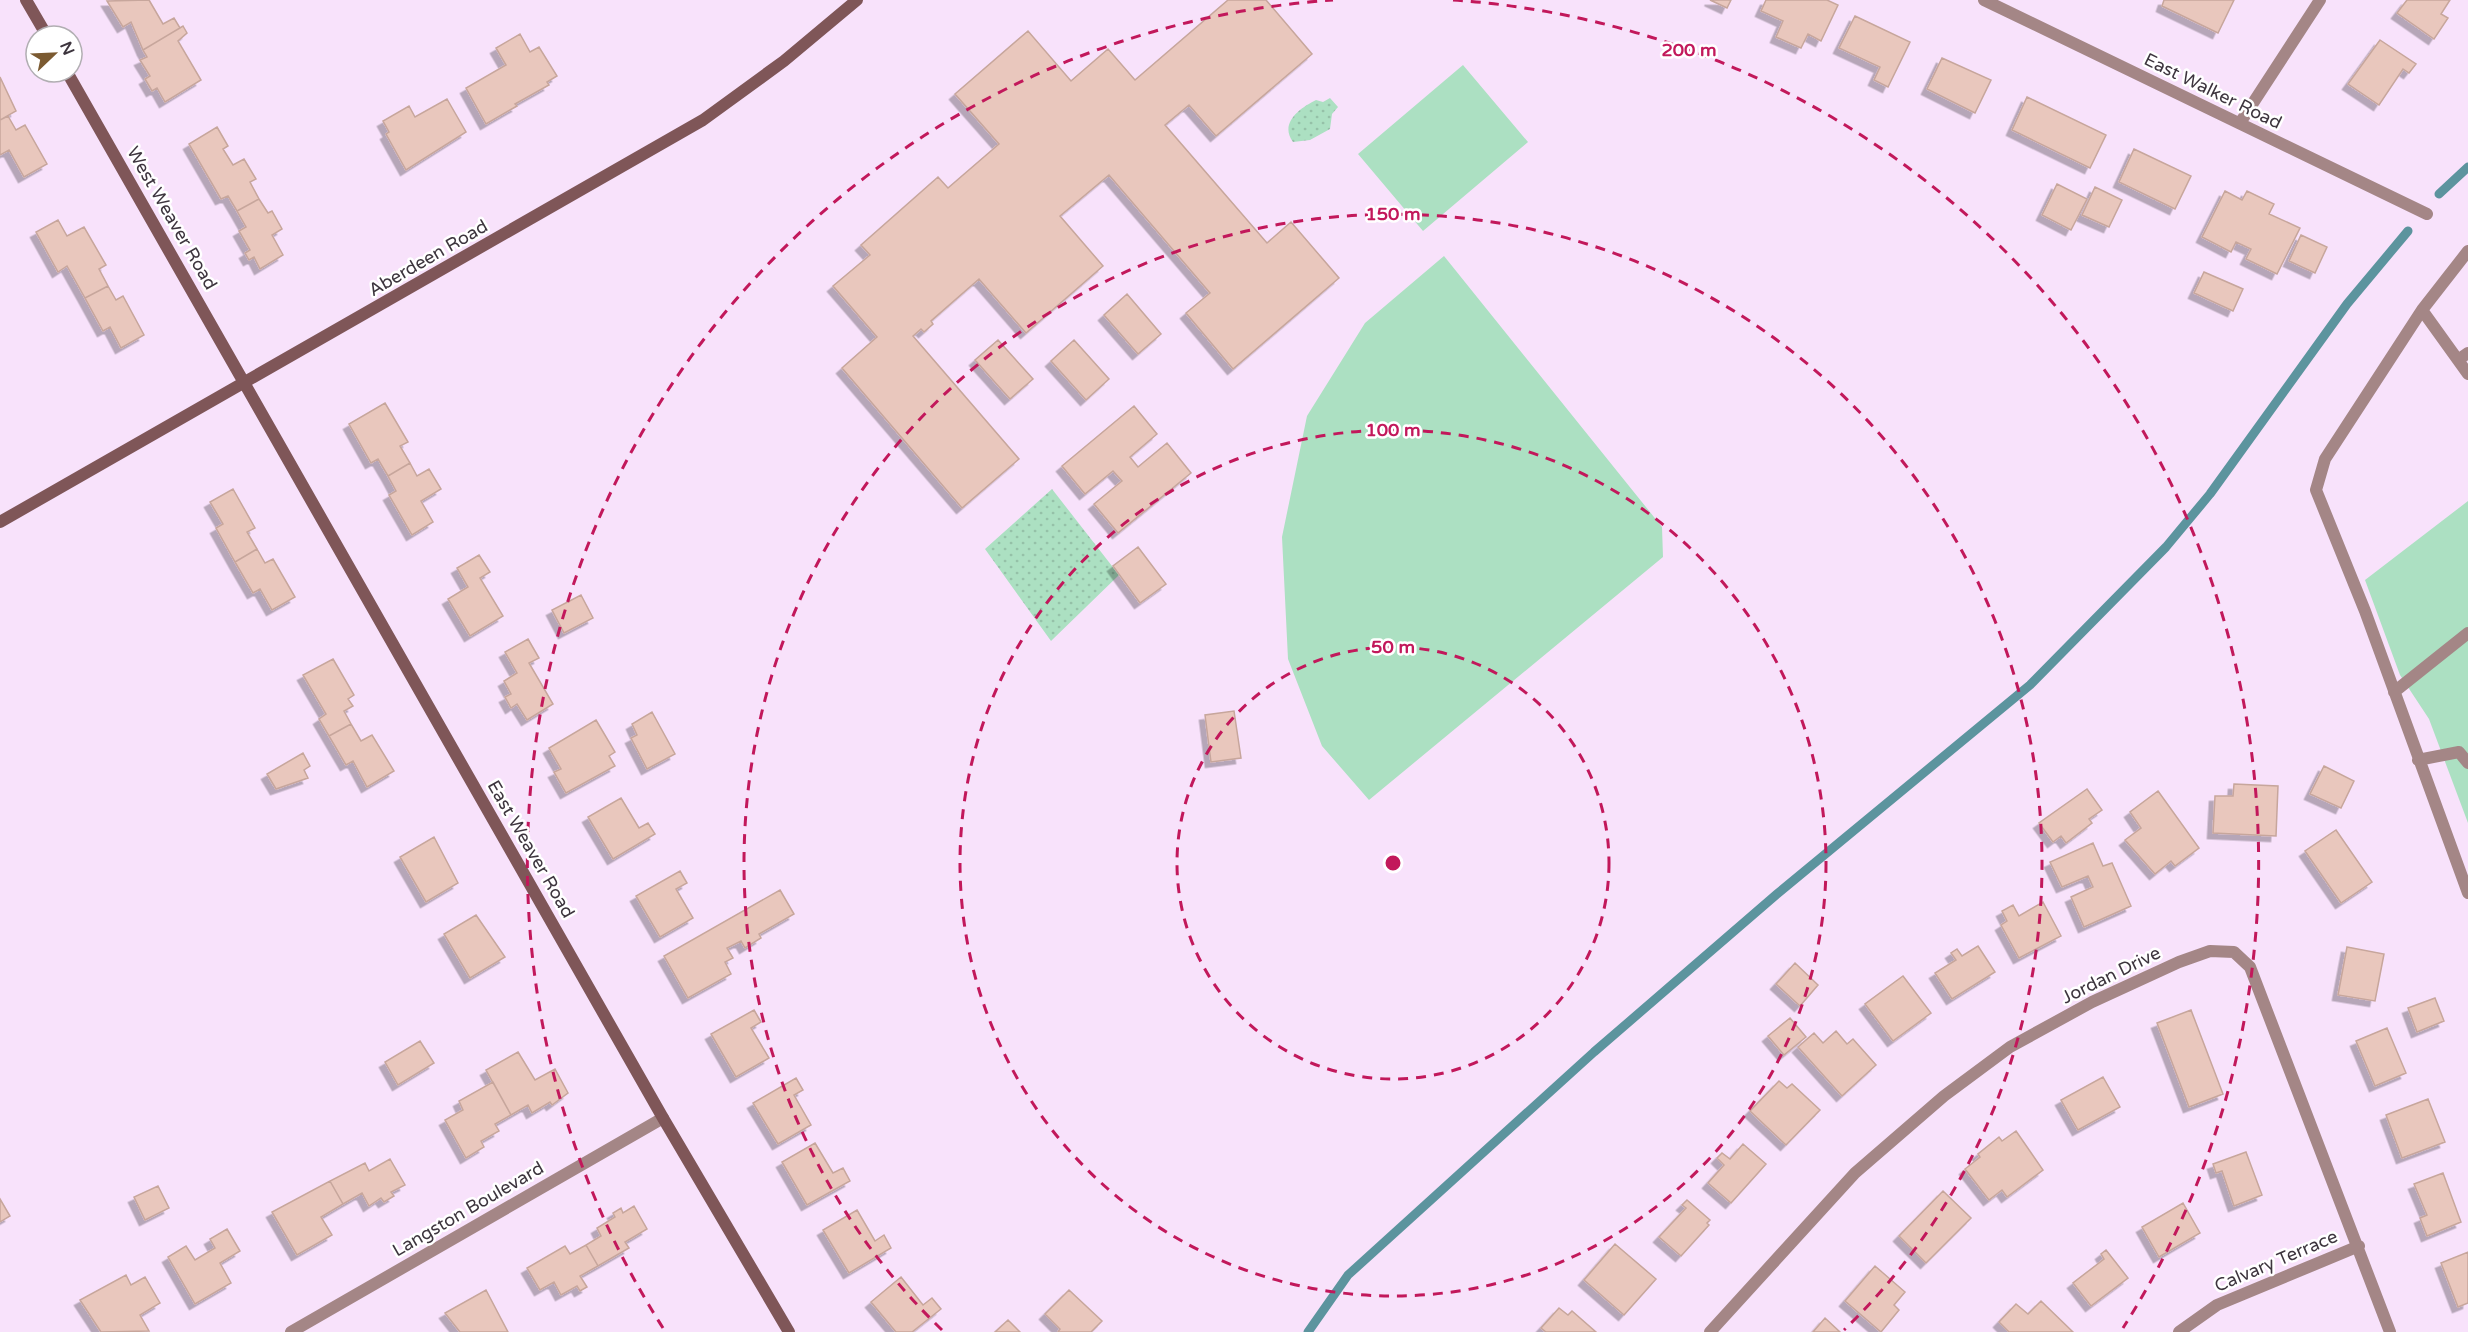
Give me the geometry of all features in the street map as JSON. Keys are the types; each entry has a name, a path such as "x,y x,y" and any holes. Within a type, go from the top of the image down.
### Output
{"street":[{"path":"26,0 40,24"},
{"name":"Aberdeen Road","path":"0,522 703,120 769,73 857,0"},
{"name":"East Walker Road","path":"1984,0 2427,214"},
{"path":"2240,123 2320,0"},
{"name":"West Weaver Road","path":"74,84 246,382"},
{"path":"2468,251 2422,310 2325,459 2316,490 2468,893"},
{"path":"2422,310 2463,357 2468,374"},
{"name":"East Weaver Road","path":"246,382 663,1118 789,1332"},
{"path":"2394,692 2468,633"},
{"path":"2418,760 2459,752 2468,763"},
{"name":"Jordan Drive","path":"1710,1332 1855,1173 1944,1096 2010,1047 2092,1002 2179,962 2210,951 2234,952 2250,968 2359,1246 2390,1332"},
{"name":"Langston Boulevard","path":"291,1332 663,1118"},
{"name":"Calvary Terrace","path":"2179,1332 2217,1305 2359,1246"}],"green space":[{"path":"1463,65 1528,142 1423,231 1358,154"},
{"path":"1330,98 1338,107 1332,114 1330,129 1310,140 1293,142 1288,129 1293,117 1316,100 1323,102"},
{"path":"1444,256 1662,527 1663,557 1369,800 1322,746 1288,659 1282,537 1307,416 1365,323"},
{"path":"1052,489 1119,575 1051,641 985,549"},
{"path":"2468,501 2468,823 2429,719 2400,675 2365,580"}],"building":[{"path":"149,0 163,24 174,18 180,28 143,50 131,22 123,27 107,1"},
{"path":"1228,0 1266,0 1312,54 1216,136 1189,105 1165,125 1267,243 1291,222 1339,278 1233,369 1186,313 1210,293 1109,175 1060,216 1103,266 1026,333 979,279 931,321 933,324 924,332 921,329 913,336 1019,459 962,508 842,368 877,337 833,286 870,255 861,245 938,177 948,188 999,144 955,94 1028,31 1071,81 1108,49 1135,80"},
{"path":"1710,0 1731,0 1727,8"},
{"path":"1766,0 1827,0 1838,5 1821,41 1808,34 1801,48 1776,37 1783,21 1761,11"},
{"path":"2164,0 2234,0 2218,33 2162,6"},
{"path":"2407,0 2450,0 2441,14 2448,18 2434,39 2397,13"},
{"path":"1855,16 1910,42 1888,87 1874,80 1880,67 1839,48"},
{"path":"183,26 187,33 178,41 201,80 165,102 157,88 152,91 145,79 150,76 140,60 147,57 143,50"},
{"path":"520,34 530,52 539,47 557,76 547,82 549,85 486,124 466,88 506,65 496,48"},
{"path":"2380,40 2416,64 2409,73 2403,69 2379,105 2348,84"},
{"path":"1942,58 1991,80 1975,113 1927,89"},
{"path":"0,77 16,111 0,120"},
{"path":"2027,97 2106,135 2090,168 2012,130"},
{"path":"447,99 466,132 406,170 386,134 389,132 383,121 409,106 415,117"},
{"path":"8,116 16,130 25,125 47,164 24,177 9,150 0,155 0,120"},
{"path":"217,127 228,146 223,149 233,165 244,159 256,179 250,182 259,199 237,211 228,196 221,199 189,144"},
{"path":"2134,149 2191,176 2175,209 2119,182"},
{"path":"2057,184 2087,199 2071,230 2042,215"},
{"path":"2095,187 2122,200 2109,227 2082,215"},
{"path":"2225,191 2242,200 2247,191 2274,204 2269,214 2300,228 2277,274 2246,259 2251,249 2236,242 2231,252 2202,237"},
{"path":"259,199 268,213 272,211 282,229 272,235 283,255 260,269 254,257 249,260 245,253 250,250 239,231 246,227 237,211"},
{"path":"58,220 67,236 84,227 106,265 99,269 108,286 85,298 67,266 58,272 36,232"},
{"path":"2301,235 2327,247 2315,273 2289,261"},
{"path":"2204,272 2243,289 2233,311 2194,293"},
{"path":"108,286 116,300 123,296 144,335 121,348 110,327 103,331 85,298"},
{"path":"1127,294 1161,334 1138,354 1104,315"},
{"path":"998,340 1033,379 1010,399 975,360"},
{"path":"1074,340 1109,379 1086,400 1051,361"},
{"path":"385,403 408,442 400,446 410,463 388,476 378,459 371,463 349,424"},
{"path":"1134,406 1157,434 1130,457 1138,467 1167,443 1191,473 1118,533 1094,504 1122,481 1113,471 1085,494 1062,466"},
{"path":"410,463 417,476 429,469 441,489 421,501 433,522 412,535 389,495 396,491 388,476"},
{"path":"233,489 255,528 247,532 257,549 235,562 216,528 223,524 210,502"},
{"path":"1138,547 1166,584 1140,603 1113,566"},
{"path":"257,549 265,563 273,559 295,597 272,610 260,589 253,593 235,562"},
{"path":"479,555 490,572 480,578 503,616 470,636 448,599 468,587 457,568"},
{"path":"581,595 593,618 564,633 552,610"},
{"path":"528,639 539,658 529,663 553,704 527,720 517,704 511,708 505,697 511,694 504,681 517,673 505,652"},
{"path":"333,659 354,695 348,699 353,706 344,711 351,724 329,736 319,719 326,714 303,675"},
{"path":"1234,711 1241,758 1211,762 1205,715"},
{"path":"652,712 675,754 647,769 631,738 637,735 632,724"},
{"path":"596,720 615,752 609,756 615,766 566,793 554,772 561,769 549,748"},
{"path":"351,724 361,741 372,735 394,771 367,787 353,761 346,765 329,736"},
{"path":"303,753 310,766 304,770 308,778 276,789 267,774"},
{"path":"2324,766 2354,781 2341,808 2310,794"},
{"path":"2234,784 2278,786 2276,836 2213,833 2215,796 2233,796"},
{"path":"2087,789 2102,810 2089,819 2092,823 2066,843 2061,836 2053,842 2039,823"},
{"path":"2158,791 2199,848 2175,866 2171,861 2155,874 2125,840 2141,828 2130,812"},
{"path":"621,798 639,828 648,823 655,834 613,859 588,817"},
{"path":"2336,830 2372,882 2341,903 2305,851"},
{"path":"434,837 458,883 426,902 400,857"},
{"path":"2093,843 2103,866 2112,863 2131,906 2084,927 2071,897 2093,887 2088,876 2062,887 2050,862"},
{"path":"680,871 687,883 676,889 693,918 660,937 636,896"},
{"path":"780,890 794,914 759,934 761,938 745,948 741,941 727,948 733,958 725,962 731,974 688,998 664,956"},
{"path":"2043,902 2061,936 2019,958 2001,925 2007,921 2002,911 2013,905 2019,916"},
{"path":"476,915 505,957 470,978 444,934"},
{"path":"1978,946 1995,972 1952,999 1935,973 1956,960 1951,953 1957,949 1962,956"},
{"path":"2347,947 2384,954 2375,1001 2338,995"},
{"path":"1795,963 1818,985 1800,1006 1776,984"},
{"path":"1903,976 1931,1013 1893,1041 1865,1004"},
{"path":"2435,998 2444,1021 2417,1032 2408,1008"},
{"path":"754,1010 761,1022 751,1028 769,1058 736,1077 711,1034"},
{"path":"2191,1010 2223,1094 2189,1107 2157,1023"},
{"path":"1790,1018 1806,1037 1784,1055 1768,1036"},
{"path":"2387,1028 2406,1073 2375,1086 2356,1041"},
{"path":"1836,1031 1847,1044 1853,1039 1876,1065 1842,1096 1798,1047 1814,1033 1823,1043"},
{"path":"420,1041 434,1063 398,1085 385,1062"},
{"path":"518,1052 535,1080 555,1069 568,1093 552,1105 550,1102 532,1113 528,1105 511,1115 486,1070"},
{"path":"2103,1077 2120,1107 2078,1130 2061,1100"},
{"path":"796,1078 803,1090 794,1095 811,1125 778,1144 753,1103"},
{"path":"1779,1081 1787,1088 1792,1084 1820,1110 1786,1145 1750,1111"},
{"path":"493,1082 511,1115 495,1124 499,1131 481,1141 484,1147 466,1158 445,1120 463,1110 459,1101"},
{"path":"2428,1099 2445,1142 2402,1158 2386,1115"},
{"path":"2016,1131 2043,1170 2007,1197 2002,1190 1989,1200 1965,1169 1980,1157 1978,1154 1999,1137 2002,1141"},
{"path":"815,1143 833,1173 843,1168 850,1181 807,1205 782,1162"},
{"path":"1743,1144 1766,1164 1731,1203 1708,1183 1724,1165 1717,1158 1722,1153 1730,1159"},
{"path":"2246,1152 2262,1195 2234,1206 2222,1171 2216,1173 2213,1164"},
{"path":"390,1159 405,1185 391,1192 394,1196 384,1202 381,1198 369,1206 362,1193 343,1204 330,1181 365,1163 369,1171"},
{"path":"2443,1173 2461,1222 2427,1236 2420,1218 2427,1215 2414,1184"},
{"path":"330,1181 343,1204 321,1217 332,1235 297,1255 272,1212"},
{"path":"158,1186 169,1208 145,1220 134,1197"},
{"path":"1943,1191 1971,1218 1926,1263 1899,1236"},
{"path":"0,1199 10,1216 0,1222"},
{"path":"1687,1200 1710,1220 1707,1223 1709,1225 1681,1256 1659,1237 1686,1208 1682,1205"},
{"path":"2183,1203 2200,1233 2159,1257 2142,1227"},
{"path":"634,1206 647,1229 625,1242 629,1248 598,1266 586,1245 601,1236 597,1228 615,1217 613,1213 621,1208 623,1213"},
{"path":"857,1210 875,1241 884,1235 891,1248 849,1273 823,1230"},
{"path":"227,1229 240,1251 220,1263 231,1283 195,1304 168,1257 186,1246 195,1260 215,1248 210,1239"},
{"path":"1615,1244 1656,1279 1624,1315 1584,1280"},
{"path":"586,1245 598,1266 580,1276 587,1287 580,1291 577,1286 561,1295 554,1282 540,1290 527,1268 565,1246 570,1254"},
{"path":"2106,1250 2128,1278 2091,1306 2073,1283 2104,1259 2101,1254"},
{"path":"2468,1252 2468,1303 2458,1307 2441,1263"},
{"path":"1875,1266 1905,1292 1894,1305 1899,1310 1881,1332 1845,1301"},
{"path":"126,1275 131,1285 145,1277 160,1303 140,1315 149,1331 101,1332 80,1300"},
{"path":"901,1277 923,1305 932,1298 941,1309 912,1332 896,1332 871,1302"},
{"path":"486,1290 508,1332 460,1332 445,1313"},
{"path":"1069,1290 1102,1321 1091,1332 1058,1332 1060,1329 1045,1314"},
{"path":"2041,1301 2073,1332 2009,1332 1999,1322 2016,1304 2028,1314"},
{"path":"1559,1308 1568,1315 1572,1311 1596,1332 1546,1332 1541,1328"},
{"path":"1825,1318 1840,1332 1813,1332"},
{"path":"1008,1320 1020,1332 995,1332"}],"waterway":[{"path":"2439,194 2468,167"},
{"path":"1308,1332 1348,1275 1594,1052 1777,894 2030,685 2166,547 2210,494 2347,304 2408,231"}]}
